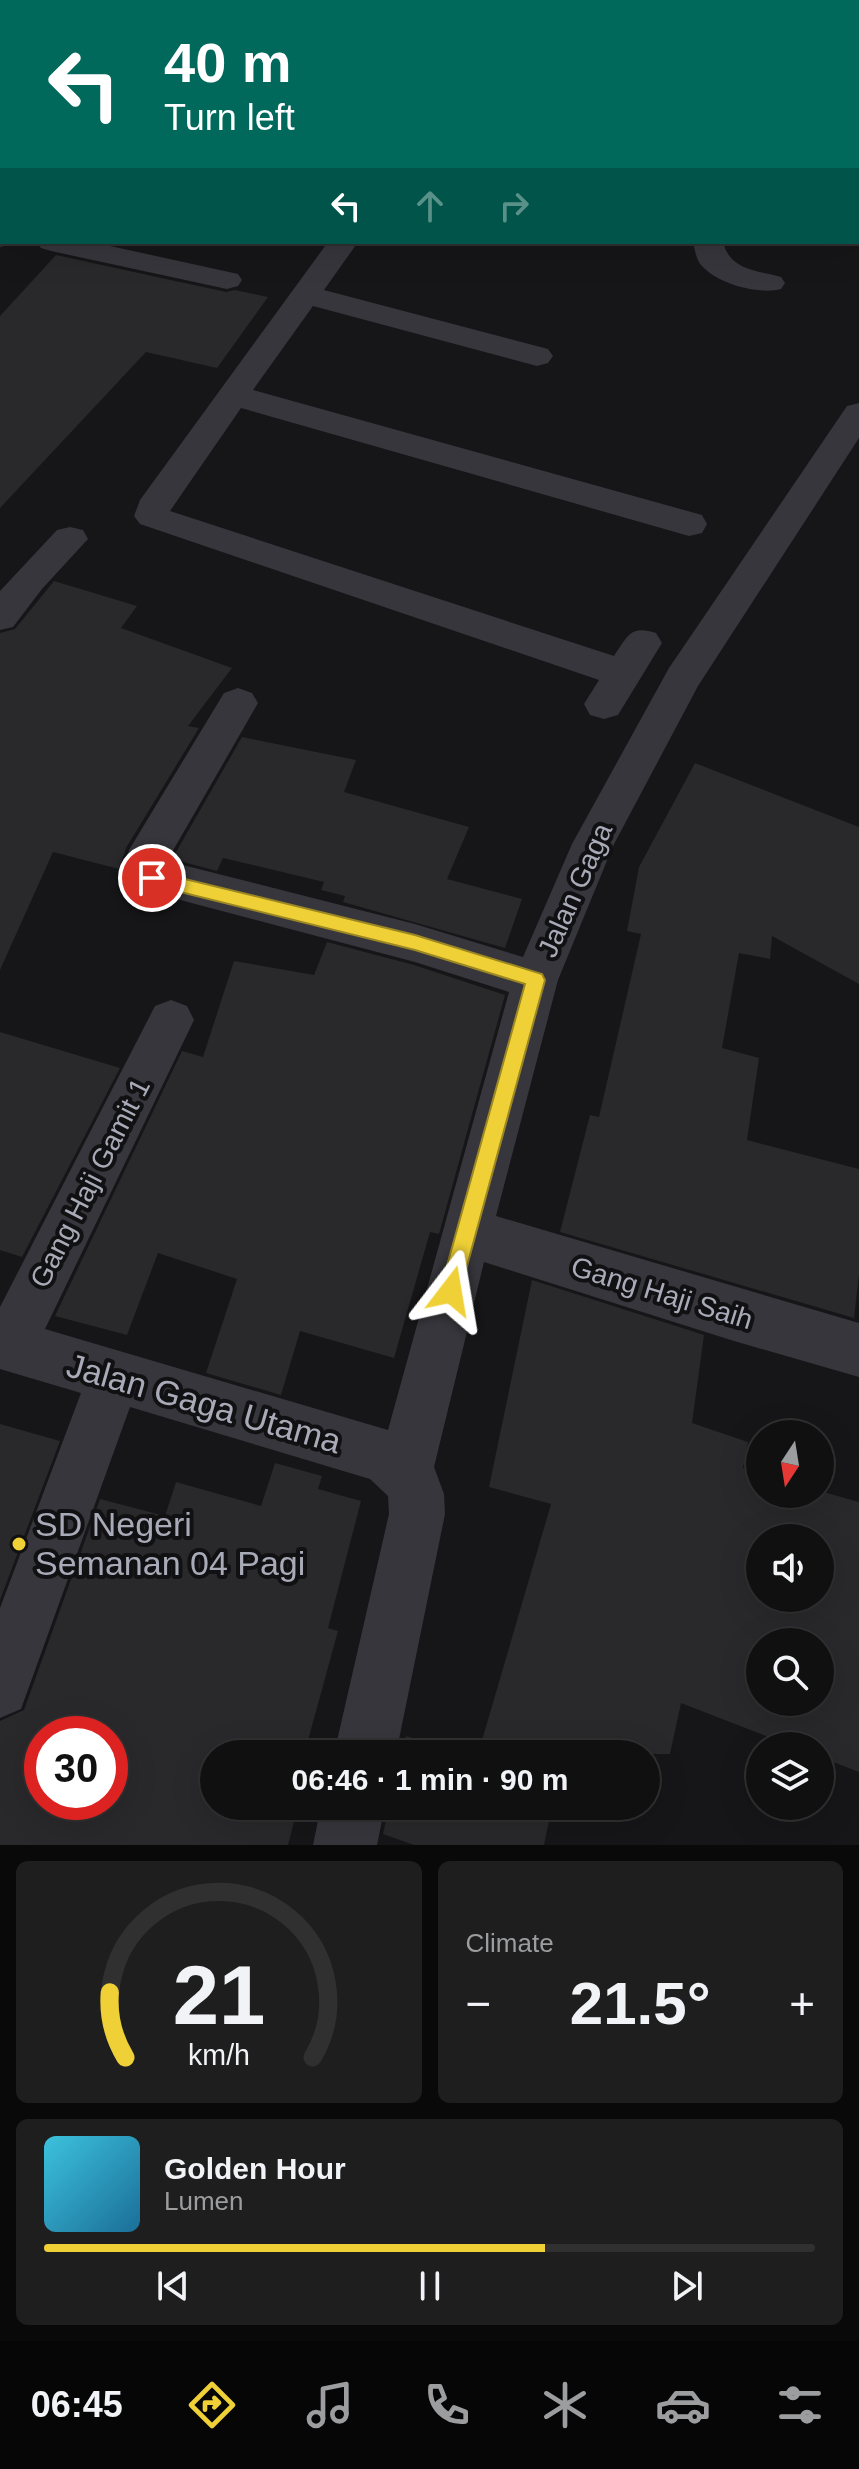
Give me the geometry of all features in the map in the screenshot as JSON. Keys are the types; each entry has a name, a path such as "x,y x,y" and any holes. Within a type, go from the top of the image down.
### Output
{"street":[{"path":"60,244 227,280"},
{"path":"342,244 152,508 152,516 623,673"},
{"path":"709,244 713,261 729,273 770,283"},
{"path":"304,294 537,356"},
{"path":"232,395 689,524"},
{"name":"Jalan Gaga","path":"406,1469 466,1232 535,980 593,844 683,678 859,413"},
{"path":"0,617 29,580 70,539"},
{"path":"238,703 144,862 142,873 415,943 535,980"},
{"name":"Gang Haji Gamit 1","path":"4,1344 171,1020"},
{"name":"Gang Haji Saih","path":"466,1232 647,1289 859,1350"},
{"name":"Jalan Gaga Utama","path":"4,1344 382,1455 406,1469"},
{"path":"0,1688 114,1377"},
{"path":"368,1740 417,1514 418,1501 406,1469"},
{"path":"345,1845 350,1820"}],"building":[{"path":"56,255 226,292 235,290 268,297 217,368 146,352 0,508 0,316"},
{"path":"54,581 137,606 121,628 232,668 188,726 199,728 126,848 119,869 53,852 0,970 0,633 15,629"},
{"path":"242,737 356,760 344,792 469,827 447,879 522,899 505,948 343,902 345,896 321,890 324,882 223,858 217,871 172,859"},
{"path":"695,763 859,827 859,984 772,936 770,959 739,953 722,1048 759,1058 747,1140 859,1169 859,1274 854,1318 560,1232 590,1115 599,1117 641,934 627,931 639,867"},
{"path":"327,942 414,965 505,995 439,1234 430,1232 394,1358 300,1331 281,1395 206,1373 237,1279 158,1253 127,1335 55,1316 182,1051 203,1057 234,961 314,975"},
{"path":"0,1032 120,1068 22,1257 0,1250"},
{"path":"532,1280 704,1335 692,1423 746,1441 743,1468 746,1469 746,1508 834,1508 834,1495 859,1502 859,1772 834,1762 834,1732 756,1732 681,1703 670,1754 660,1754 660,1740 482,1740 551,1504 489,1487"},
{"name":"SD Negeri Semanan 04 Pagi","path":"0,1424 60,1441 0,1600"},
{"path":"275,1463 322,1476 318,1489 361,1501 328,1628 338,1631 308,1740 200,1740 200,1820 294,1820 288,1845 0,1845 0,1721 24,1710 100,1499 165,1516 176,1482 261,1506"},
{"path":"386,1820 549,1820 544,1845 414,1845 383,1834"}],"place":[{"name":"SD Negeri Semanan 04 Pagi","path":"19,1544"}],"route":[{"path":"152,878 415,943 535,980 451,1291"}]}
